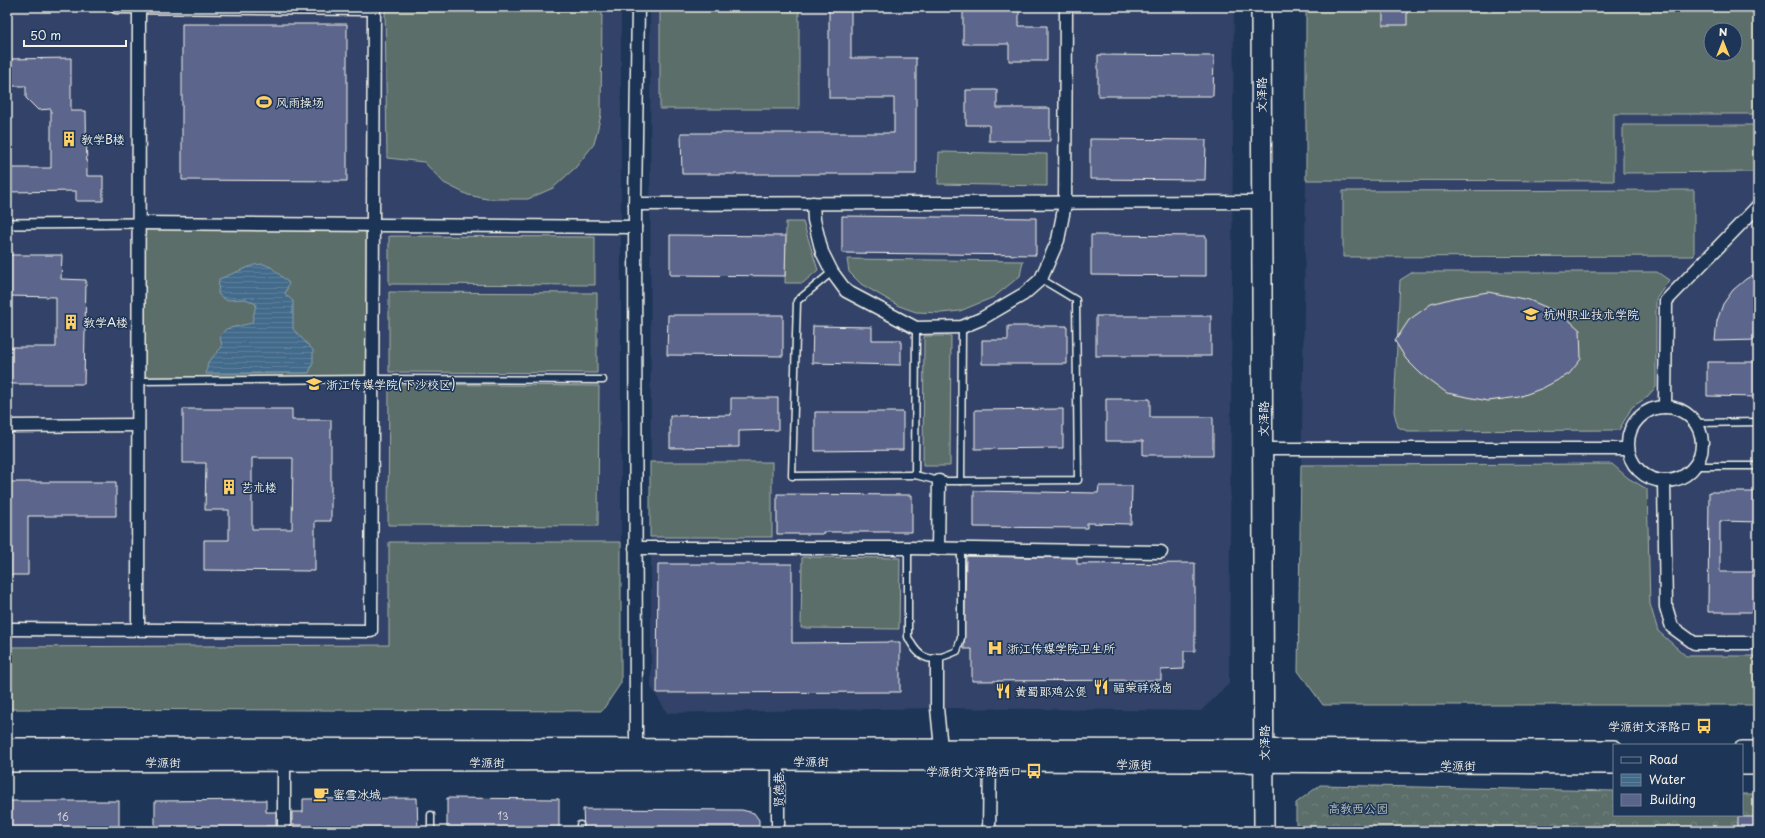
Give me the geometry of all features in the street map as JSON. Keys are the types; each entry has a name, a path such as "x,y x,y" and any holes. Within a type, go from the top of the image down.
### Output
{"main road":[{"name":"文泽路","path":"1261,7 1264,831"},
{"name":"学源街","path":"7,747 284,755 1264,757 1613,765"},
{"name":"学源街","path":"7,762 636,748 778,755 941,748 990,756"},
{"name":"学源街","path":"1264,757 1613,749"},
{"path":"1743,750 1758,750"},
{"path":"1743,766 1758,766"}],"street":[{"path":"7,629 371,631 374,8 116,7"},
{"path":"138,629 139,7"},
{"path":"636,748 635,204 638,7"},
{"path":"814,203 814,220 822,252 832,272 846,291 916,328 962,328 1003,307 1024,294 1041,279 1058,240 1065,204 1066,7"},
{"path":"635,204 1065,204 1262,202"},
{"path":"1665,407 1666,301 1758,206"},
{"path":"7,224 138,223 635,227"},
{"path":"1665,407 1677,409 1687,414 1695,423 1700,433 1702,445 1700,456 1694,466 1686,474 1675,479 1664,481 1651,478 1640,471 1632,461 1628,449 1629,436 1642,415 1653,409 1665,407"},
{"path":"7,426 138,425"},
{"path":"1263,449 1628,449"},
{"path":"938,549 939,481"},
{"path":"1664,481 1666,607 1672,627 1694,643 1758,643"},
{"path":"635,548 908,548 1161,552"},
{"path":"937,660 937,708 941,748"},
{"path":"284,755 284,831"},
{"name":"贤德巷","path":"778,755 778,831"},
{"path":"988,831 990,756"}],"lane":[{"path":"832,272 797,301 792,476 915,475 939,481 1078,480 1076,300 1041,279"},
{"path":"915,475 916,328"},
{"path":"961,481 962,328"},
{"path":"138,381 373,379 603,380"},
{"path":"1695,423 1758,422"},
{"path":"1694,466 1758,466"},
{"path":"908,548 908,638 913,648 922,656 937,660 957,651 961,638 961,549"},
{"path":"431,815 431,831"}],"shaded area":[{"name":"浙江传媒学院(下沙校区)","path":"7,7 621,7 621,683 602,711 7,709"},
{"path":"650,7 1234,7 1229,684 1201,711 937,708 667,713 651,687"},
{"name":"杭州职业技术学院","path":"1306,7 1758,7 1758,705 1323,705 1298,671 1306,180"}],"green space":[{"path":"385,7 602,7 601,115 594,144 576,167 553,188 528,199 487,199 468,195 444,183 424,162 387,158"},
{"path":"660,7 799,7 799,109 660,109"},
{"path":"1306,7 1758,7 1758,114 1614,114 1614,181 1306,180"},
{"path":"1623,125 1758,125 1758,172 1623,173"},
{"path":"939,152 1047,154 1047,186 938,184"},
{"path":"1694,190 1694,256 1343,257 1343,191"},
{"path":"786,222 803,222 818,270 803,283 785,283"},
{"path":"138,223 373,225 373,379 138,381"},
{"path":"389,236 595,237 595,285 389,284"},
{"path":"847,259 1023,261 1020,276 994,297 960,311 941,313 916,312 899,306 861,284 849,272"},
{"path":"1413,272 1657,272 1669,280 1656,299 1656,387 1646,398 1632,407 1619,430 1407,431 1398,427 1394,412 1400,280"},
{"path":"389,292 597,293 597,373 389,372"},
{"path":"924,336 951,336 950,466 923,466"},
{"path":"389,384 599,386 598,526 388,525"},
{"path":"650,462 772,462 772,537 650,537"},
{"path":"1612,464 1628,478 1647,489 1650,604 1658,631 1686,656 1758,656 1758,705 1323,705 1298,671 1301,465"},
{"path":"389,542 621,542 621,683 602,711 7,709 7,647 389,645"},
{"path":"802,557 900,558 899,629 801,628"},
{"name":"高教西公园","path":"1320,785 1613,791 1613,816 1743,816 1743,794 1758,794 1758,831 1296,831 1296,803"}],"water":[{"path":"263,264 271,267 289,283 285,294 293,301 293,329 313,350 313,363 309,373 206,374 208,362 222,347 220,336 226,329 252,323 256,304 246,299 226,300 218,294 219,279 254,265"}],"building":[{"path":"829,7 851,7 851,58 916,58 916,174 682,174 681,133 894,133 894,98 829,98"},
{"path":"1383,7 1407,7 1407,25 1383,25"},
{"path":"963,8 1019,8 1019,26 1047,26 1047,61 1009,61 1009,44 963,44"},
{"name":"风雨操场","path":"182,24 347,24 347,181 182,180"},
{"path":"1098,55 1214,56 1213,96 1098,96"},
{"name":"教学B楼","path":"71,58 71,111 86,111 87,176 103,176 103,201 76,201 76,191 7,192 7,168 51,168 51,109 38,110 26,98 26,86 7,86 7,59"},
{"path":"966,90 997,90 997,108 1050,108 1050,141 989,141 989,125 966,125"},
{"path":"1090,139 1206,140 1205,180 1090,179"},
{"path":"842,216 1036,218 1036,255 842,253"},
{"path":"670,235 786,236 785,276 670,275"},
{"path":"1091,235 1206,236 1206,276 1091,275"},
{"name":"教学A楼","path":"7,255 62,255 61,279 86,280 84,384 7,384 7,347 56,347 56,297 7,296"},
{"path":"1758,272 1758,340 1715,341 1717,321 1723,304 1733,290 1746,279"},
{"path":"1488,292 1529,300 1562,314 1580,330 1581,359 1569,374 1543,388 1519,397 1488,401 1447,393 1421,374 1406,359 1395,341 1409,320 1431,304 1453,298"},
{"path":"668,315 783,315 783,356 667,355"},
{"path":"1096,316 1211,316 1211,356 1096,356"},
{"path":"813,326 872,327 872,340 901,340 901,365 812,363"},
{"path":"1008,326 1067,326 1067,364 982,364 982,340 1008,340"},
{"path":"1707,362 1758,362 1758,397 1707,396"},
{"path":"731,398 778,398 778,430 739,431 739,447 670,448 670,416 731,415"},
{"path":"1106,399 1150,399 1150,417 1213,417 1213,455 1143,455 1143,441 1106,441"},
{"name":"艺术楼","path":"183,409 292,409 292,420 331,420 331,521 315,521 315,571 204,570 204,540 229,540 229,510 205,510 206,463 183,463","holes":["252,458 293,458 292,529 252,529"]},
{"path":"1063,409 1063,448 975,449 975,410"},
{"path":"815,412 903,412 903,450 815,451"},
{"path":"7,482 116,482 116,516 28,516 28,575 7,575"},
{"path":"1099,486 1132,486 1131,524 1087,523 1087,528 974,527 974,491 1098,493"},
{"path":"1709,492 1758,492 1758,522 1720,521 1720,572 1758,572 1758,612 1708,612"},
{"path":"777,494 912,495 912,532 823,532 823,534 777,534"},
{"path":"966,556 1077,558 1077,564 1195,563 1195,651 1184,651 1184,669 1161,670 1161,680 972,681 972,649 964,649"},
{"path":"658,564 792,564 792,643 900,642 900,692 657,693"},
{"path":"417,798 418,831 303,831 303,825 292,825 292,812 303,812 303,799"},
{"path":"447,798 559,799 559,831 447,831"},
{"path":"266,800 266,812 276,812 276,826 266,826 266,831 155,831 155,801"},
{"path":"7,801 119,801 119,831 7,831"},
{"path":"583,809 742,810 754,813 759,820 759,831 584,831"},
{"path":"1738,817 1756,817 1755,831 1738,831"}],"place":[{"name":"风雨操场","path":"264,102"},
{"name":"教学B楼","path":"69,139"},
{"name":"杭州职业技术学院","path":"1531,314"},
{"name":"教学A楼","path":"71,322"},
{"name":"浙江传媒学院(下沙校区)","path":"314,384"},
{"name":"艺术楼","path":"229,487"},
{"name":"浙江传媒学院卫生所","path":"995,648"},
{"name":"福荣祥烧卤","path":"1101,687"},
{"name":"黄蜀郎鸡公煲","path":"1003,691"},
{"name":"学源街文泽路口","path":"1704,726"},
{"name":"学源街文泽路西口","path":"1034,771"},
{"name":"蜜雪冰城","path":"321,794"}]}
